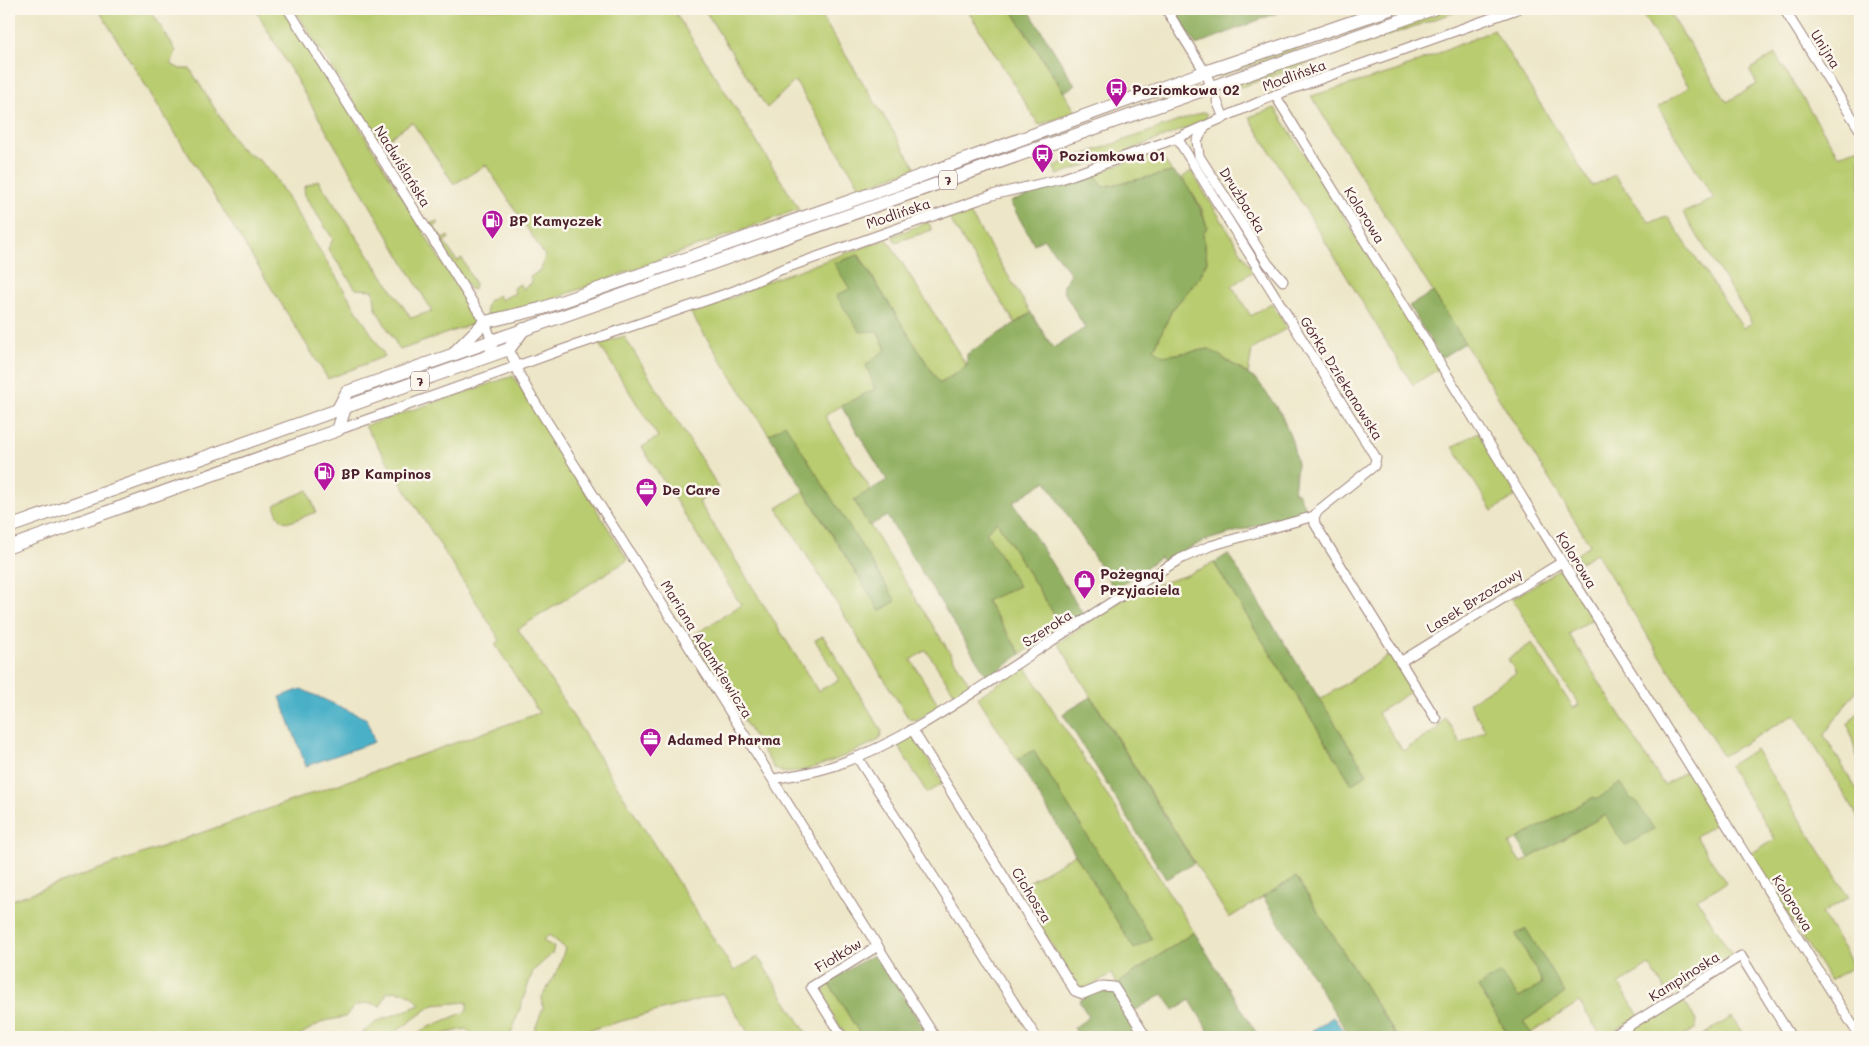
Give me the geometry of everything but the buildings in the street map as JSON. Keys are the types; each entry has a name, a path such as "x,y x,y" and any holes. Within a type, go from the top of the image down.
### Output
{"highway":[{"path":"453,354 485,322 540,309 662,267 893,186 1205,72 1390,9"},
{"name":"7","path":"345,408 347,392 1433,9"},
{"path":"509,349 524,329"},
{"name":"7","path":"9,526 509,349"},
{"path":"9,547 343,428 345,408"},
{"path":"206,457 229,469"}],"street":[{"name":"Nadwiślańska","path":"288,9 485,322 492,340"},
{"path":"1166,9 1205,72 1212,87"},
{"name":"Modlińska","path":"343,428 568,348 734,292 780,270 992,195 1061,179 1177,138 1275,96 1517,9"},
{"name":"Unijna","path":"1784,9 1860,130"},
{"name":"Kolorowa","path":"1275,96 1562,562 1860,1037"},
{"path":"1217,101 1224,118"},
{"name":"Drużbacka","path":"1204,128 1197,141 1198,156 1268,264 1284,281"},
{"name":"Górka Dziekanowska","path":"1177,138 1376,458 1374,466 1314,516"},
{"path":"488,357 492,349 492,340"},
{"name":"Mariana Adamkiewicza","path":"509,349 516,368 531,396 935,1037"},
{"path":"1314,516 1315,524 1436,720"},
{"name":"Szeroka","path":"773,779 822,770 857,757 912,729 1180,559 1210,546 1314,516"},
{"name":"Lasek Brzozowy","path":"1400,662 1562,562"},
{"name":"Cichosza","path":"912,729 1075,991 1083,994 1103,986 1114,987 1146,1037"},
{"path":"857,757 1036,1037"},
{"name":"Fiołków","path":"842,1037 811,986 878,946"},
{"name":"Kampinoska","path":"1611,1037 1741,956 1791,1037"}],"green space":[{"path":"98,9 150,9 176,51 171,64 180,69 190,69 240,149 259,160 274,176 385,356 328,379"},
{"path":"255,9 288,9 478,322 400,350 376,309 373,290 356,289 328,249 333,239 305,196 304,187 318,180 411,318 432,311"},
{"path":"294,9 673,9 799,209 539,305 509,313 487,315 488,301 498,295 501,300 515,293 513,288 520,284 522,289 532,283 530,277 541,270 545,256 486,165 454,184 412,122 381,144"},
{"path":"704,9 817,9 916,168 861,188 795,81 767,108"},
{"path":"967,9 1011,9 1076,112 1039,125"},
{"path":"1011,9 1028,9 1075,85 1064,92"},
{"path":"1173,9 1284,9 1284,10 1196,45"},
{"path":"1401,9 1414,9 1219,77 1216,75 1219,72"},
{"path":"1447,9 1464,9 1244,86 1217,93 1226,86"},
{"path":"1639,9 1667,9 1727,102 1757,84 1749,70 1775,54 1838,155 1860,148 1860,425 1858,423 1858,449 1860,449 1860,685 1824,735 1860,795 1860,820 1795,714 1723,756 1596,553 1580,563 1576,555 1590,545 1311,96 1396,71 1494,30 1592,186 1615,175 1649,222 1668,217 1743,328 1752,323 1683,213 1714,199 1658,107 1689,87"},
{"path":"1275,108 1440,368 1413,385 1249,117"},
{"path":"1204,112 1207,114 1204,125 1184,129 1120,154 1057,175 1054,167 1065,161"},
{"path":"1159,151 1172,172 1102,187 1095,173"},
{"path":"1191,171 1253,271 1232,286 1251,316 1271,303 1287,328 1252,350 1248,374 1209,349 1163,356 1154,349 1172,310 1199,278 1207,261 1203,234 1207,227 1201,207 1182,178"},
{"path":"1172,172 1190,189 1201,211 1207,227 1203,234 1207,261 1199,278 1172,310 1154,349 1163,356 1209,349 1258,381 1281,414 1292,441 1297,464 1294,493 1298,493 1307,511 1204,541 1163,561 1160,557 1115,590 1046,481 1013,502 1084,615 1062,627 997,522 986,532 1019,586 986,601 1021,654 988,678 887,516 869,526 854,500 887,480 841,406 875,389 866,365 886,349 877,331 860,332 836,295 850,289 834,263 858,255 940,384 967,366 967,354 1031,313 1053,348 1085,328 1064,292 1063,285 1071,274 1044,239 1034,244 1010,202 1095,173 1102,187"},
{"path":"966,207 1031,313 1015,323 947,215"},
{"path":"928,222 932,230 896,242 892,236"},
{"path":"431,223 439,223 434,228 443,239 448,236 449,238 444,242 457,261 462,258 475,284 474,290 470,289 432,231"},
{"path":"887,239 967,366 939,384 859,255 835,263 850,289 837,296 877,331 886,349 875,389 825,416 871,490 854,500 972,688 957,697 926,650 911,660 940,707 916,720 909,719 777,508 804,491 880,611 785,425 769,435 690,312 737,296 762,283"},
{"path":"1433,292 1465,343 1441,358 1409,306"},
{"path":"624,336 719,488 699,502 818,691 839,680 815,640 823,636 882,731 879,740 816,767 790,773 781,772 774,768 691,637 741,605 642,447 658,437 599,344"},
{"path":"513,376 628,560 518,629 734,971 758,957 809,1037 751,1037 723,993 564,1037 532,1037 543,1008 542,997 559,967 565,948 549,935 543,941 554,947 552,954 533,971 510,1037 474,1037 466,1029 443,1034 439,1037 415,1037 422,1030 467,1011 467,1002 433,1005 389,1037 357,1037 378,1021 420,1005 410,995 392,991 387,992 381,1006 369,1003 355,1006 345,1017 324,1021 296,1037 9,1037 9,901 539,713 495,644 500,640 365,426"},
{"path":"785,424 896,601 880,611 769,435"},
{"path":"1478,432 1517,495 1492,511 1453,447"},
{"path":"308,490 316,512 290,522 283,521 278,516 276,504"},
{"path":"997,522 1062,627 1021,654 986,600 986,532"},
{"path":"1228,554 1367,774 1352,784 1214,563"},
{"path":"1214,563 1352,784 1367,774 1320,700 1391,654 1413,690 1378,713 1403,751 1436,730 1445,717 1461,744 1485,730 1469,703 1516,673 1508,659 1532,643 1573,708 1579,705 1512,599 1563,567 1594,618 1569,634 1664,785 1688,770 1721,821 1696,836 1726,883 1697,899 1734,958 1670,997 1649,965 1619,984 1639,1016 1604,1037 1602,1037 1579,1002 1531,1033 1523,1022 1565,993 1516,934 1543,983 1519,998 1478,987 1510,1037 1397,1037 1296,877 1229,918 1058,643 1122,600 1141,590 1187,575","holes":["1594,797 1596,800 1654,829 1605,815 1521,863 1509,844"]},
{"path":"1025,666 1194,932 1117,984 1111,974 1086,989 1078,987 1017,889 1075,854 1134,948 1151,939 1033,750 1017,760 978,697"},
{"path":"1091,697 1194,863 1166,879 1063,714"},
{"path":"1860,710 1860,762 1848,724"},
{"path":"913,736 943,783 927,793 897,744"},
{"path":"1755,749 1849,897 1822,913 1854,966 1830,981 1750,854 1775,839 1729,766"},
{"path":"1033,750 1152,939 1134,949 1017,760"},
{"path":"1621,783 1654,829 1625,846 1605,815 1529,858 1517,839 1594,797 1596,800"},
{"path":"1296,877 1397,1037 1350,1037 1263,897"},
{"path":"1526,929 1565,993 1523,1022 1534,1037 1510,1037 1478,987 1500,973 1519,998 1543,983 1516,934"},
{"path":"1194,932 1257,1034 1252,1037 1212,1037 1190,1000 1174,1010 1163,994 1134,1011 1117,984"},
{"path":"871,956 881,960 929,1037 862,1037 828,982"},
{"path":"828,982 862,1037 847,1037 821,997"},
{"path":"1103,987 1112,989 1142,1037 1080,1037 1074,1028 1089,1017 1079,1001"},
{"path":"1680,998 1697,1022 1695,1029 1680,1037 1617,1037"},
{"path":"1732,1017 1745,1037 1699,1037"}],"water":[{"path":"301,689 367,719 374,742 306,766 280,697"},
{"path":"1333,1017 1345,1035 1342,1037 1308,1037 1308,1034"}],"place":[{"name":"Poziomkowa 02","path":"1116,108"},
{"name":"Poziomkowa 01","path":"1043,174"},
{"name":"BP Kamyczek","path":"493,239"},
{"name":"BP Kampinos","path":"325,492"},
{"name":"De Care","path":"646,508"},
{"name":"Pożegnaj Przyjaciela","path":"1084,600"},
{"name":"Adamed Pharma","path":"651,758"}]}
